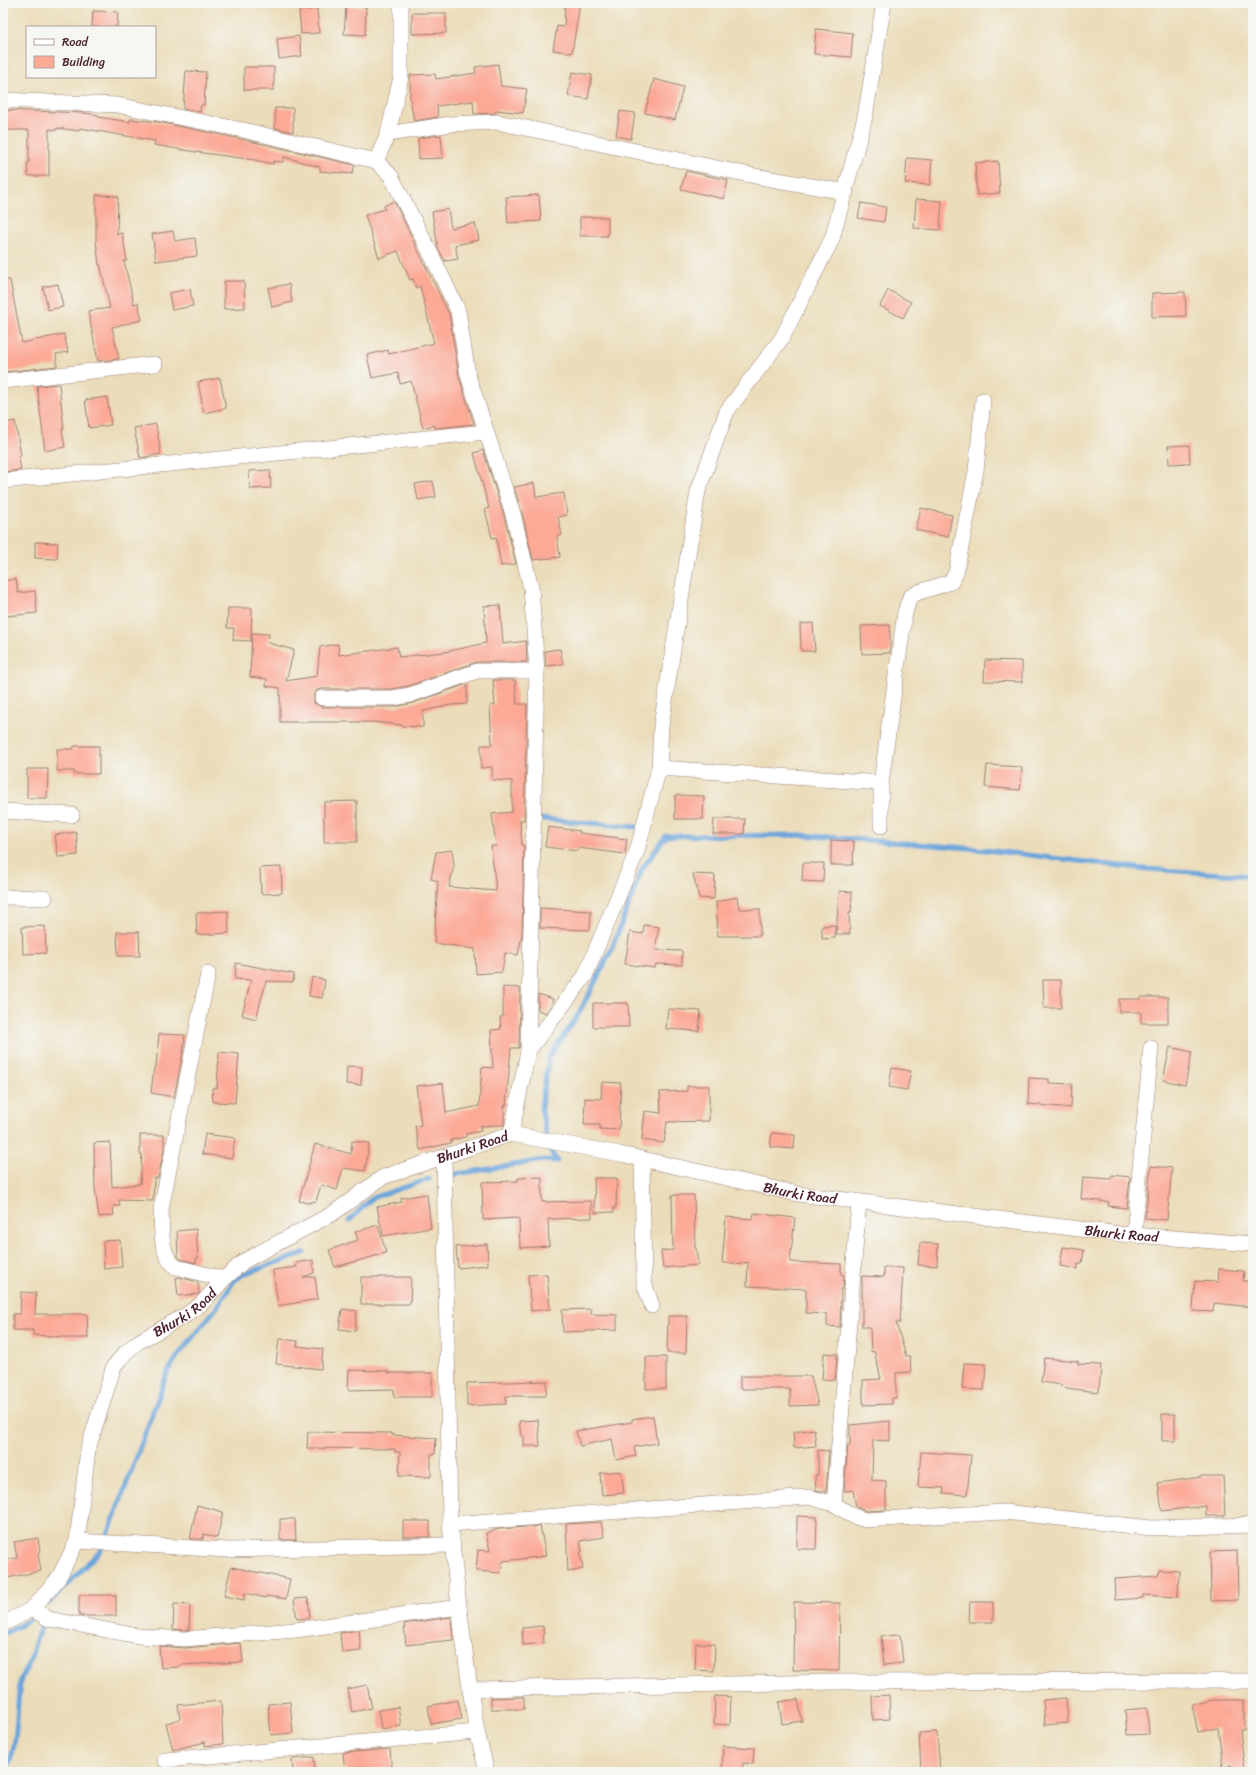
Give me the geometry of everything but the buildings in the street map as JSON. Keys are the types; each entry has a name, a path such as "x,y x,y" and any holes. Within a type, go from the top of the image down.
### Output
{"street":[{"path":"376,161 388,134 401,78 401,3"},
{"path":"528,1051 585,976 637,852 658,768 661,726 698,491 728,411 782,338 832,239 846,192 865,117 884,3"},
{"path":"3,100 117,104 243,130 376,161 391,176 436,264 458,311 468,375 512,514 531,588 537,671 528,1051 511,1134"},
{"path":"388,134 451,124 497,122 760,178 846,192"},
{"path":"3,381 155,364"},
{"path":"881,826 881,783 905,612 910,597 919,592 950,582 956,573 976,471 983,400"},
{"path":"3,481 486,432"},
{"path":"322,698 393,698 410,695 477,671 537,671"},
{"path":"658,768 881,783"},
{"path":"3,812 72,815"},
{"path":"3,897 44,898"},
{"path":"208,974 161,1209 163,1246 172,1264 176,1267 224,1279"},
{"path":"1134,1235 1151,1048"},
{"name":"Bhurki Road","path":"3,1624 32,1610 58,1579 77,1541 88,1449 114,1366 125,1353 138,1342 186,1315 201,1304 224,1279 244,1261 332,1214 383,1177 511,1134 642,1159 798,1194 1134,1235 1253,1244"},
{"path":"444,1157 450,1524 470,1689 477,1732 487,1772"},
{"path":"642,1159 644,1284 652,1306"},
{"path":"834,1504 859,1202"},
{"path":"450,1524 809,1497 834,1504 853,1516 865,1520 1004,1512 1151,1528 1253,1526"},
{"path":"77,1541 228,1550 453,1546"},
{"path":"32,1610 49,1619 131,1634 184,1639 296,1630 459,1607"},
{"path":"470,1689 846,1682 1253,1681"},
{"path":"165,1760 477,1732"}],"waterway":[{"path":"542,819 637,827"},
{"path":"450,1175 544,1160 557,1161 549,1149 541,1107 549,1057 578,1015 611,951 642,869 666,836 800,835 969,848 1146,869 1253,876"},
{"path":"349,1221 372,1198 429,1179"},
{"path":"107,1537 168,1371 179,1354 218,1306 234,1281 244,1274 304,1253"},
{"path":"49,1603 101,1550"},
{"path":"3,1634 25,1623 34,1615"},
{"path":"5,1772 13,1750 21,1679 28,1666 38,1633 43,1623 42,1618"}]}
